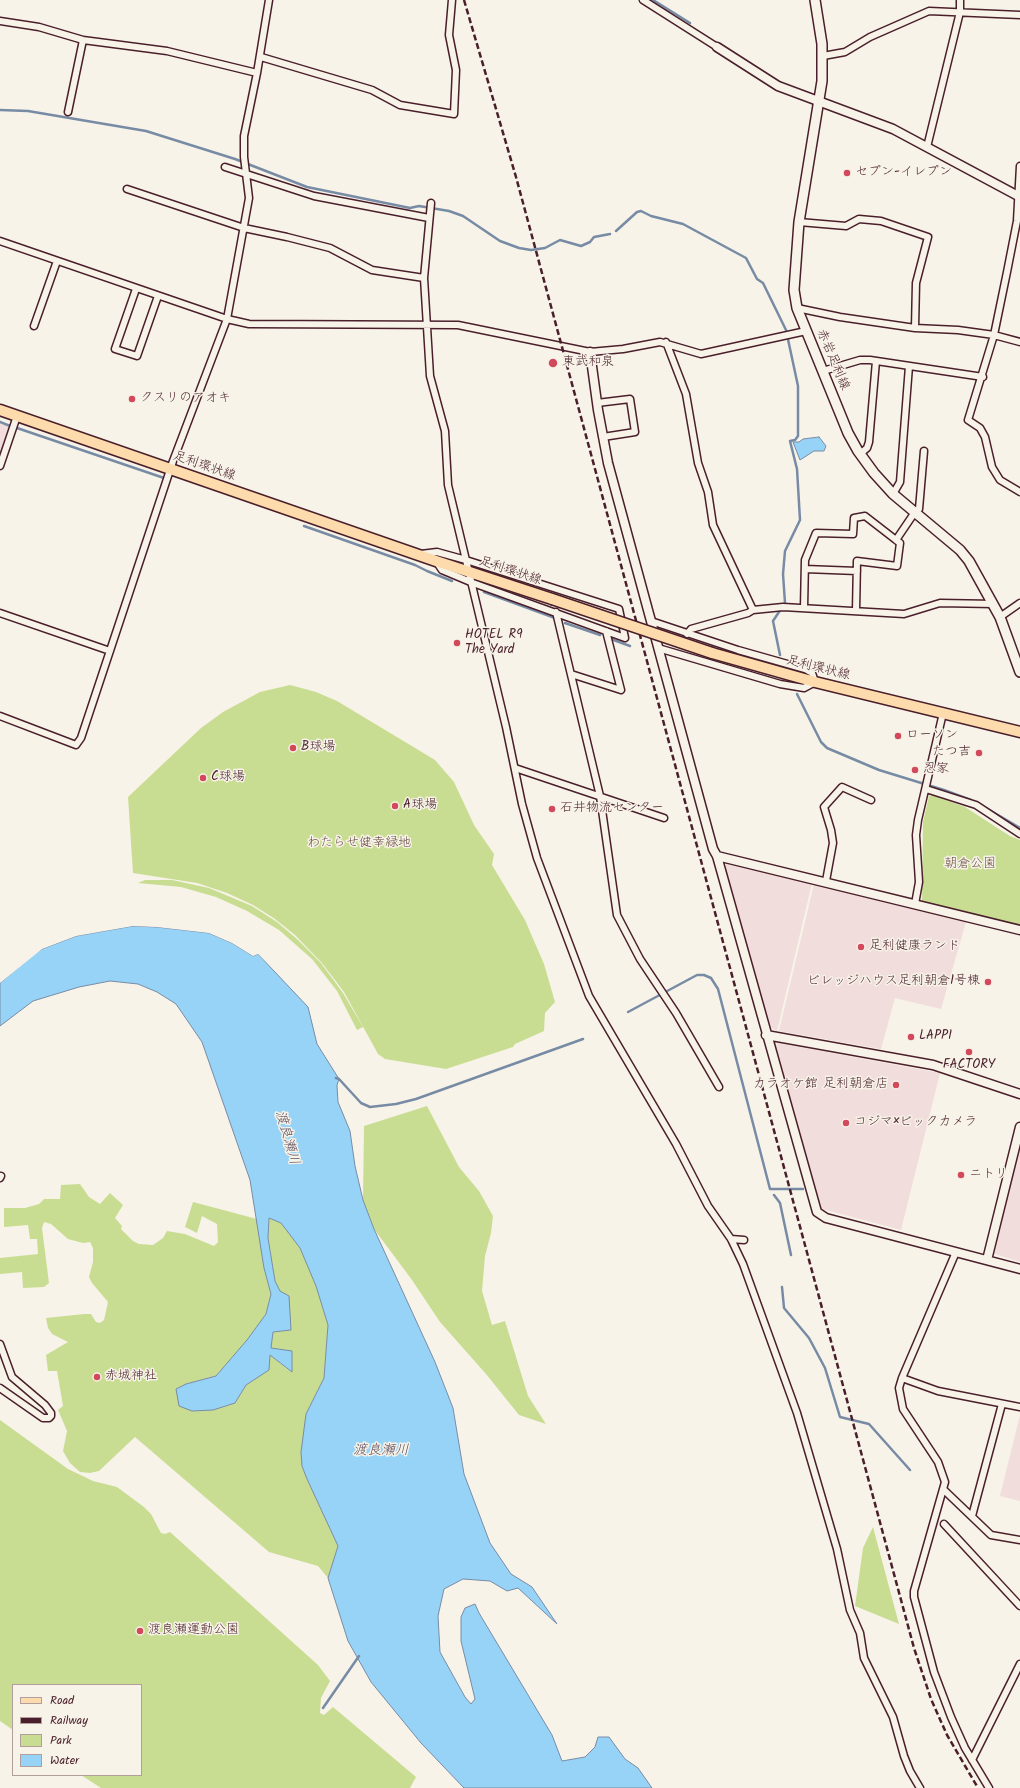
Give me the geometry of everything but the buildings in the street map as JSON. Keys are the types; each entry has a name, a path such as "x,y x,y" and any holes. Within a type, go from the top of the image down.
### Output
{"main road":[{"name":"赤岩足利線","path":"815,0 821,28 823,56 820,102 799,222 794,283 797,308 848,433 860,454 893,494 960,550 982,582 994,604 1020,672"},
{"name":"足利環状線","path":"0,410 436,561 712,653 816,682 1020,732"}],"street":[{"path":"0,716 76,745 80,738 172,469 227,319 249,198 244,159 244,136 258,73 269,0"},
{"path":"260,57 372,90 400,105 454,114 456,70 449,35 452,0"},
{"path":"643,0 778,86 893,128 1019,196"},
{"path":"927,147 960,12 960,0"},
{"path":"823,56 845,52 870,37 928,11 1020,15"},
{"path":"0,21 39,27 83,40 167,51 258,73"},
{"path":"68,112 83,40"},
{"path":"1020,166 1017,220 994,335 983,376 968,420 980,428 985,437 992,467 1000,480 1020,492"},
{"path":"225,167 328,200 429,216"},
{"path":"127,189 244,228 330,248 372,270 424,278"},
{"path":"430,204 424,278 430,376 446,436 448,485 473,583 522,804 537,858 589,996 676,1144 708,1206 731,1239 743,1264 770,1334 797,1413 837,1549 851,1613 862,1641 864,1658 893,1717 904,1756 920,1788"},
{"path":"799,222 846,226 860,219 881,221 928,237 916,283 915,328"},
{"path":"0,241 136,289 227,319 249,324 426,324 472,327 590,352 608,351 666,342 691,352 708,354 806,331"},
{"path":"34,326 57,261"},
{"path":"136,289 116,349 137,356 158,296"},
{"path":"797,308 840,317 915,328 958,330 994,335 1020,342"},
{"path":"666,342 686,394 698,463 708,492 713,525 753,610"},
{"path":"590,352 597,403 608,463 713,849 717,856 766,1035 817,1212 826,1218 1020,1269"},
{"path":"823,371 860,360 983,376"},
{"path":"860,454 867,448 869,442 876,361"},
{"path":"893,494 900,482 909,366"},
{"path":"597,403 630,399 635,432 603,437"},
{"path":"0,466 17,416"},
{"path":"896,540 915,512 919,509 924,451"},
{"path":"804,608 805,560 816,533 853,534 854,518 865,516 900,543 897,566 857,561 856,611"},
{"path":"418,554 437,552 619,609 625,638 473,583 442,570 436,561"},
{"path":"804,569 856,571"},
{"path":"687,634 691,629 748,613 753,610 783,607 904,614 940,603 994,604"},
{"path":"1000,617 1020,603"},
{"path":"556,612 600,796 617,915 640,959 676,1013 719,1087"},
{"path":"0,613 110,651"},
{"path":"651,621 687,634 805,670 812,673 816,682 804,688 791,686 658,648"},
{"path":"571,674 621,690 606,631"},
{"path":"915,904 919,882 916,835 920,810 943,713"},
{"path":"515,768 664,818"},
{"path":"826,881 833,843 831,830 824,807 842,786 871,800"},
{"path":"926,789 976,806 1020,834"},
{"path":"717,856 826,881 1020,930"},
{"path":"766,1035 933,1065 1020,1094"},
{"path":"987,1260 1020,1127"},
{"path":"731,1239 744,1240"},
{"path":"956,1252 902,1378 900,1388 903,1409 942,1470 945,1482 944,1490 914,1591 914,1597 934,1672 951,1717 972,1760 990,1788"},
{"path":"0,1344 12,1377 45,1405 51,1413 51,1416 49,1418 43,1418 0,1388"},
{"path":"902,1378 938,1391 1020,1407"},
{"path":"972,1516 1002,1404"},
{"path":"944,1490 992,1535 1020,1540"},
{"path":"944,1524 1020,1606"},
{"path":"972,1760 1020,1664"}],"shaded area":[{"path":"0,423 11,428 0,458"},
{"path":"726,864 812,883 777,1031 768,1026 725,869"},
{"path":"814,884 966,922 941,1009 895,998 881,1049 779,1031"},
{"path":"778,1043 940,1073 901,1230 822,1209 818,1204 776,1051 775,1046"},
{"path":"1020,1142 1020,1262 992,1253"},
{"path":"1020,1415 1020,1501 1000,1496"}],"green space":[{"name":"わたらせ健幸緑地","path":"290,685 316,692 337,701 435,760 454,782 474,825 494,854 492,865 525,920 544,964 555,1002 545,1013 544,1031 515,1044 513,1047 446,1069 385,1059 378,1054 344,992 322,963 295,935 275,919 253,905 227,893 197,883 133,873 128,797 201,728 223,712 260,692"},
{"name":"朝倉公園","path":"932,795 965,807 1010,836 1020,840 1020,926 922,902 923,822 929,796"},
{"path":"145,880 172,880 209,888 252,906 277,922 321,963 343,993 363,1027 357,1030 337,991 312,959 279,930 247,911 216,897 181,887 138,883"},
{"path":"427,1106 459,1167 479,1191 493,1216 491,1233 485,1256 482,1291 492,1325 505,1321 528,1396 546,1424 519,1415 486,1374 440,1322 412,1280 374,1229 363,1200 364,1126"},
{"path":"80,1184 89,1197 100,1204 110,1193 123,1205 115,1218 122,1226 121,1229 133,1241 139,1244 153,1245 163,1238 167,1231 185,1234 214,1246 218,1242 217,1224 202,1216 197,1233 185,1227 193,1202 257,1219 264,1268 271,1294 266,1314 247,1340 216,1376 186,1384 192,1411 213,1410 235,1403 246,1385 269,1370 270,1355 291,1372 270,1348 273,1332 291,1330 275,1281 268,1238 269,1218 281,1223 300,1248 316,1286 328,1325 324,1378 306,1414 302,1466 338,1546 328,1578 318,1566 269,1552 135,1437 99,1471 90,1473 80,1472 70,1463 63,1451 67,1431 58,1410 63,1406 57,1371 48,1371 46,1355 68,1342 52,1334 48,1328 46,1318 91,1314 96,1322 100,1323 104,1320 108,1302 92,1283 89,1277 93,1262 93,1248 90,1242 83,1243 68,1239 51,1224 44,1222 42,1228 49,1283 44,1287 23,1288 22,1272 0,1274 0,1258 38,1254 37,1239 30,1239 28,1225 4,1227 4,1208 25,1208 39,1204 44,1199 60,1199 61,1185"},
{"name":"渡良瀬運動公園","path":"0,1420 68,1469 93,1481 117,1487 144,1507 151,1514 161,1533 165,1534 170,1532 318,1665 330,1681 321,1698 320,1713 324,1715 333,1707 416,1777 410,1788 101,1788 83,1776 142,1776 142,1684 12,1684 12,1729 0,1721"},
{"path":"873,1527 899,1624 855,1606 863,1548"}],"water":[{"path":"819,437 826,446 824,451 814,451 800,460 793,442"},
{"name":"渡良瀬川","path":"133,926 157,927 209,933 232,943 253,956 258,954 308,1007 317,1044 339,1079 337,1085 338,1102 350,1131 355,1166 363,1200 374,1229 435,1362 453,1408 464,1474 490,1543 511,1574 532,1587 557,1624 518,1588 507,1591 490,1581 463,1579 444,1589 438,1616 440,1652 465,1697 471,1704 475,1699 461,1641 461,1617 465,1608 475,1604 552,1735 562,1761 585,1757 595,1747 598,1737 609,1737 625,1759 638,1768 652,1788 464,1788 421,1743 371,1682 348,1641 328,1578 338,1546 302,1466 301,1452 306,1414 324,1378 328,1325 316,1286 300,1248 281,1223 269,1218 268,1238 275,1281 280,1291 289,1296 291,1330 273,1332 271,1348 292,1351 292,1372 270,1355 269,1370 246,1385 235,1403 213,1410 192,1411 179,1406 176,1389 186,1384 216,1376 247,1340 266,1314 271,1294 264,1268 250,1180 202,1042 176,1004 157,992 138,984 110,981 79,987 33,1001 0,1026 0,983 34,954 42,949 76,936"}],"pier":[{"path":"133,924 210,931 233,941 254,954 259,952 288,983 258,954 253,956 232,943 209,933 157,927 133,926 76,936 42,949 0,983 0,980 41,947 75,934"}],"waterway":[{"path":"653,0 690,23"},
{"path":"0,110 28,111 146,131 235,159 307,187 410,208 419,206 449,211 463,216 500,241 519,248 531,250 545,248 560,240 581,246 590,242 594,237 610,234"},
{"path":"616,231 637,212 641,211 651,216 683,224 746,258 757,279 763,283 786,330 798,386 798,436 795,440 790,441 797,469 800,520 785,551 783,574 785,603 773,621 780,655"},
{"path":"0,422 10,426"},
{"path":"17,428 164,478"},
{"path":"304,526 415,565 452,581"},
{"path":"484,592 555,618"},
{"path":"565,623 600,635"},
{"path":"611,639 630,646"},
{"path":"797,694 821,742 827,748 879,770 971,800"},
{"path":"986,808 1020,828"},
{"path":"628,1012 697,975 704,975 711,978 718,989 770,1189 803,1189"},
{"path":"336,1078 339,1079 361,1103 370,1107 396,1104 416,1099 583,1039"},
{"path":"774,1195 780,1203 791,1255"},
{"path":"782,1287 784,1308 809,1338 825,1368 840,1417 869,1424 910,1470"},
{"path":"323,1708 359,1656"}],"railway":[{"path":"464,0 516,177 914,1648 931,1699 947,1735 978,1788"}],"place":[{"name":"セブン-イレブン","path":"847,173"},
{"name":"東武和泉","path":"553,363"},
{"name":"クスリのアオキ","path":"132,399"},
{"name":"HOTEL R9 The Yard","path":"457,643"},
{"name":"ローソン","path":"898,736"},
{"name":"B球場","path":"293,748"},
{"name":"たつ吉","path":"979,753"},
{"name":"忍家","path":"915,770"},
{"name":"C球場","path":"203,778"},
{"name":"A球場","path":"395,806"},
{"name":"石井物流センター","path":"552,809"},
{"name":"足利健康ランド","path":"861,947"},
{"name":"ビレッジハウス足利朝倉1号棟","path":"988,982"},
{"name":"LAPPI","path":"911,1037"},
{"name":"FACTORY","path":"969,1052"},
{"name":"カラオケ館 足利朝倉店","path":"896,1085"},
{"name":"コジマ×ビックカメラ","path":"846,1123"},
{"name":"ニトリ","path":"961,1175"},
{"name":"赤城神社","path":"97,1377"},
{"name":"渡良瀬運動公園","path":"140,1631"}]}
